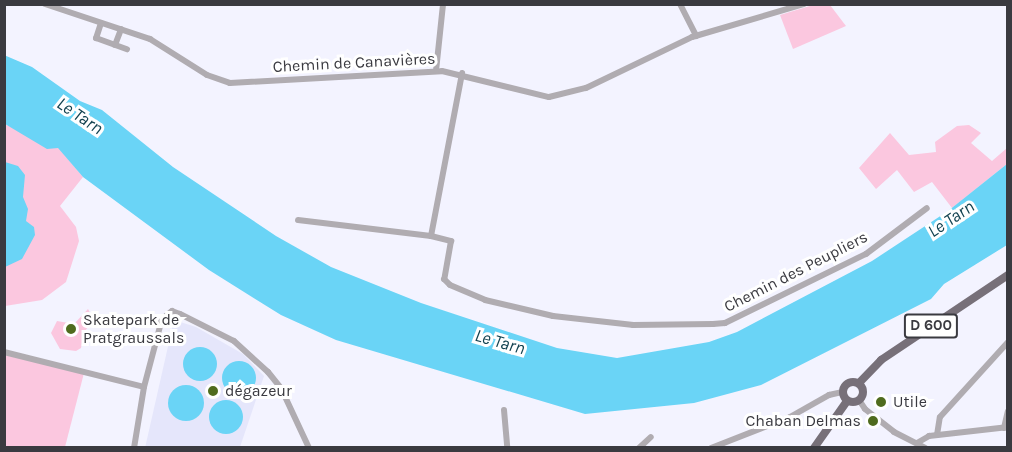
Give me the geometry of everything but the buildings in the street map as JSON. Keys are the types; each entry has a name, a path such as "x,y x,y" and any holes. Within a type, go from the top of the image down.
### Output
{"main road":[{"name":"D 600","path":"859,383 881,360 1008,275"},
{"path":"846,383 859,383 863,392 859,400 847,400 842,392 846,383"},
{"path":"814,447 847,400"}],"street":[{"name":"Chemin de Canavières","path":"45,4 150,39 207,75 230,83 436,71 462,73 529,95 558,96 586,88 696,36 804,4"},
{"path":"436,71 443,4"},
{"path":"680,4 696,36"},
{"path":"101,23 96,38 127,49"},
{"path":"115,45 121,29"},
{"path":"298,220 431,236 462,73"},
{"name":"Chemin des Peupliers","path":"431,236 451,241 444,279 450,285 485,300 553,315 633,325 713,324 725,323 866,254 927,208"},
{"path":"134,447 144,387 162,319 172,312 234,341 268,372 281,388 309,447"},
{"path":"937,435 940,417 1008,342"},
{"path":"4,352 144,387"},
{"path":"711,447 790,417 829,394 842,392"},
{"path":"859,400 865,409 894,432 926,447"},
{"path":"504,410 507,447"},
{"path":"917,442 937,435 1006,428 1008,411"},
{"path":"639,447 651,437"}],"shaded area":[{"path":"813,5 830,5 846,26 793,49 780,15"},
{"path":"4,124 58,147 83,177 60,206 76,227 79,241 66,282 42,300 5,306"},
{"path":"969,125 981,133 971,143 992,161 1007,148 1007,164 952,208 932,182 914,192 897,170 876,189 859,168 890,133 909,155 936,152 935,142 957,126"},
{"name":"Skatepark de Pratgraussals","path":"88,309 94,320 84,332 81,348 76,351 60,349 51,333 57,321 74,324"},
{"path":"174,320 196,327 243,354 264,376 240,447 145,448"},
{"path":"5,355 84,373 65,447 5,448"}],"water":[{"name":"Le Tarn","path":"4,55 32,67 80,101 102,110 173,167 276,236 331,267 421,303 557,348 617,358 709,342 737,332 872,261 948,211 1007,164 1007,245 944,284 931,299 761,385 694,403 585,414 336,340 281,315 209,270 83,177 58,148 47,149 5,124"},
{"path":"5,162 18,166 25,175 23,197 28,209 26,221 34,227 35,235 22,259 5,267"},
{"path":"200,347 212,352 217,364 212,376 200,381 188,376 183,364 188,352"},
{"path":"239,361 251,366 256,378 251,390 239,395 227,390 222,378 227,366"},
{"path":"186,385 199,390 204,403 199,416 186,421 173,416 168,403 173,390"},
{"path":"226,400 238,405 243,417 238,429 226,434 214,429 209,417 214,405"}],"place":[{"name":"Skatepark de Pratgraussals","path":"71,329"},
{"name":"dégazeur","path":"213,391"},
{"name":"Utile","path":"881,402"},
{"name":"Chaban Delmas","path":"873,421"}]}
